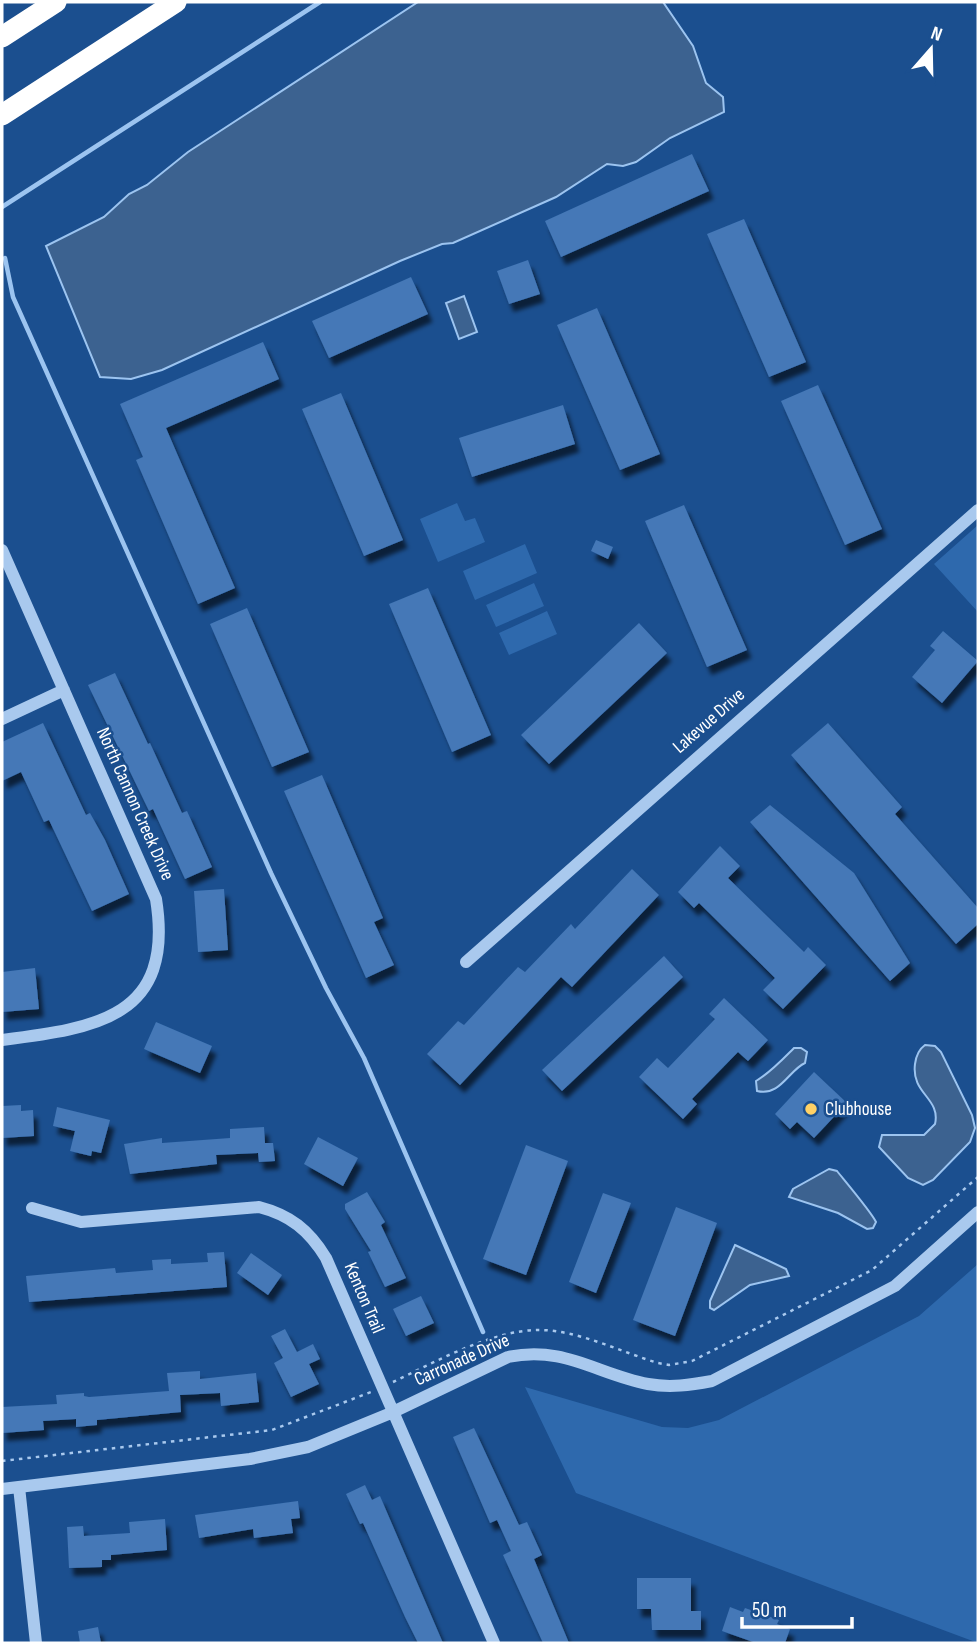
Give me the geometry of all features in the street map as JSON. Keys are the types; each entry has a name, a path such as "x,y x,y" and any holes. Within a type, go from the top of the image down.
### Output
{"highway":[{"path":"2,37 56,2"},
{"path":"2,115 176,2"}],"street":[{"name":"Lakevue Drive","path":"466,961 978,510"},
{"name":"North Cannon Creek Drive","path":"2,550 156,899 161,933 154,963 138,996 116,1014 90,1027 2,1040"},
{"path":"2,719 64,690"},
{"name":"Kenton Trail","path":"32,1208 81,1222 247,1206 272,1210 295,1222 311,1235 326,1258 391,1413 494,1643"},
{"name":"Carronade Drive","path":"2,1489 283,1453 308,1447 391,1413 508,1357 525,1353 546,1352 566,1357 648,1384 680,1387 712,1381 895,1286 978,1212"},
{"path":"19,1487 36,1643"}],"path":[{"path":"390,1383 504,1335 540,1330 581,1338 658,1363 669,1365 692,1361 872,1270 978,1177"},
{"path":"2,1461 272,1430 370,1392"}],"shaded area":[{"path":"418,2 663,2 693,46 706,83 723,97 724,112 670,138 636,162 623,166 607,164 556,197 453,243 442,244 400,261 162,370 131,379 100,377 46,246 104,217 129,194 147,185 188,152"},
{"path":"464,296 477,332 459,339 446,303"},
{"path":"457,503 465,521 475,518 485,542 438,562 420,519"},
{"path":"978,525 978,612 934,564"},
{"path":"525,544 537,573 475,600 463,571"},
{"path":"534,583 544,606 496,627 486,605"},
{"path":"547,611 557,634 509,655 499,633"},
{"path":"925,1045 935,1046 941,1052 972,1115 975,1128 970,1142 933,1180 923,1185 908,1178 879,1147 882,1135 924,1135 935,1124 934,1108 917,1082 915,1074 917,1056"},
{"path":"794,1048 807,1052 805,1063 778,1087 765,1092 757,1091 756,1081"},
{"path":"829,1169 837,1171 869,1212 876,1222 873,1228 867,1229 838,1213 789,1197 793,1189"},
{"path":"735,1245 786,1269 789,1276 750,1285 714,1310 710,1308 710,1301"},
{"path":"978,1264 978,1643 576,1493 525,1387 662,1427 688,1428 719,1420 919,1316"}],"building":[{"path":"692,154 709,191 561,257 545,221"},
{"path":"744,219 806,362 769,377 707,234"},
{"path":"528,260 540,294 509,304 497,271"},
{"path":"411,277 428,314 329,358 312,321"},
{"path":"597,308 660,454 620,470 557,325"},
{"path":"263,342 279,379 166,428 235,588 198,604 136,460 143,457 120,404"},
{"path":"818,385 882,529 845,545 781,401"},
{"path":"341,393 403,540 364,556 302,409"},
{"path":"563,405 575,444 472,477 459,438"},
{"path":"684,505 747,650 707,667 645,521"},
{"path":"596,540 613,547 608,559 591,551"},
{"path":"428,588 491,735 452,752 389,604"},
{"path":"247,608 309,752 272,767 210,624"},
{"path":"639,623 667,653 549,764 521,735"},
{"path":"943,631 978,661 942,703 912,677 935,650 930,646"},
{"path":"115,673 182,813 187,811 212,867 185,879 153,809 149,811 88,685"},
{"path":"43,723 86,815 90,813 105,840 129,894 92,911 49,820 44,822 21,772 2,781 2,742"},
{"path":"828,723 902,807 895,814 978,908 978,924 956,944 791,755"},
{"path":"322,775 383,918 374,922 394,965 366,978 284,791"},
{"path":"770,805 854,873 910,963 890,981 750,822"},
{"path":"720,846 740,866 728,878 804,952 808,947 826,965 783,1009 763,990 775,978 699,903 694,908 678,892"},
{"path":"632,869 659,895 572,987 561,977 460,1085 427,1054 458,1021 464,1025 518,967 525,972 571,924 575,929"},
{"path":"224,889 228,950 198,952 194,891"},
{"path":"664,956 683,977 562,1091 542,1070"},
{"path":"35,968 39,1009 2,1012 2,972"},
{"path":"724,998 768,1040 748,1061 738,1052 692,1099 697,1104 683,1119 639,1077 657,1058 668,1068 715,1019 709,1014"},
{"path":"156,1022 212,1046 200,1073 144,1049"},
{"name":"Clubhouse","path":"814,1072 847,1103 814,1138 797,1122 790,1129 775,1114"},
{"path":"21,1105 21,1111 33,1110 34,1136 2,1138 2,1106"},
{"path":"57,1107 110,1120 101,1153 92,1151 91,1156 70,1151 75,1131 53,1126"},
{"path":"264,1127 265,1143 273,1143 275,1161 259,1162 258,1153 216,1155 217,1164 130,1174 124,1144 162,1138 162,1143 230,1138 230,1129"},
{"path":"318,1137 358,1158 343,1186 304,1164"},
{"path":"526,1145 568,1161 526,1275 483,1259"},
{"path":"367,1192 385,1222 381,1225 406,1278 385,1287 368,1252 371,1251 345,1209 345,1204"},
{"path":"603,1193 631,1203 596,1293 569,1282"},
{"path":"676,1207 717,1223 675,1336 633,1320"},
{"path":"224,1252 227,1287 29,1302 26,1276 115,1268 116,1273 153,1270 152,1260 171,1259 171,1264 208,1262 207,1253"},
{"path":"251,1253 282,1275 268,1295 237,1273"},
{"path":"421,1296 434,1323 406,1336 393,1309"},
{"path":"285,1329 297,1352 313,1344 320,1359 309,1364 319,1384 291,1397 274,1363 283,1358 271,1336"},
{"path":"200,1371 200,1379 256,1373 259,1402 221,1406 220,1393 180,1395 181,1412 97,1420 97,1425 76,1427 76,1419 43,1421 44,1430 2,1433 2,1407 57,1404 56,1395 84,1393 84,1396 89,1397 169,1391 167,1373"},
{"path":"474,1428 519,1525 527,1522 542,1555 534,1559 569,1643 543,1643 503,1555 511,1551 497,1520 490,1523 453,1437"},
{"path":"365,1485 372,1500 380,1496 443,1643 418,1643 405,1617 363,1523 360,1524 346,1494"},
{"path":"298,1501 300,1518 291,1519 293,1533 254,1538 253,1529 199,1538 195,1515"},
{"path":"165,1519 167,1550 111,1555 111,1560 102,1560 102,1567 69,1568 67,1527 83,1526 84,1536 130,1533 129,1522"},
{"path":"637,1578 691,1578 691,1611 701,1611 701,1630 652,1630 651,1609 637,1609"},
{"path":"730,1607 743,1612 745,1608 779,1620 777,1624 790,1629 785,1643 756,1643 722,1631"},
{"path":"98,1627 101,1643 80,1643 78,1631"}],"waterway":[{"path":"2,207 320,2"},
{"path":"5,258 13,297 271,873 326,988 364,1058 483,1332"}],"place":[{"name":"Clubhouse","path":"811,1109"}]}
